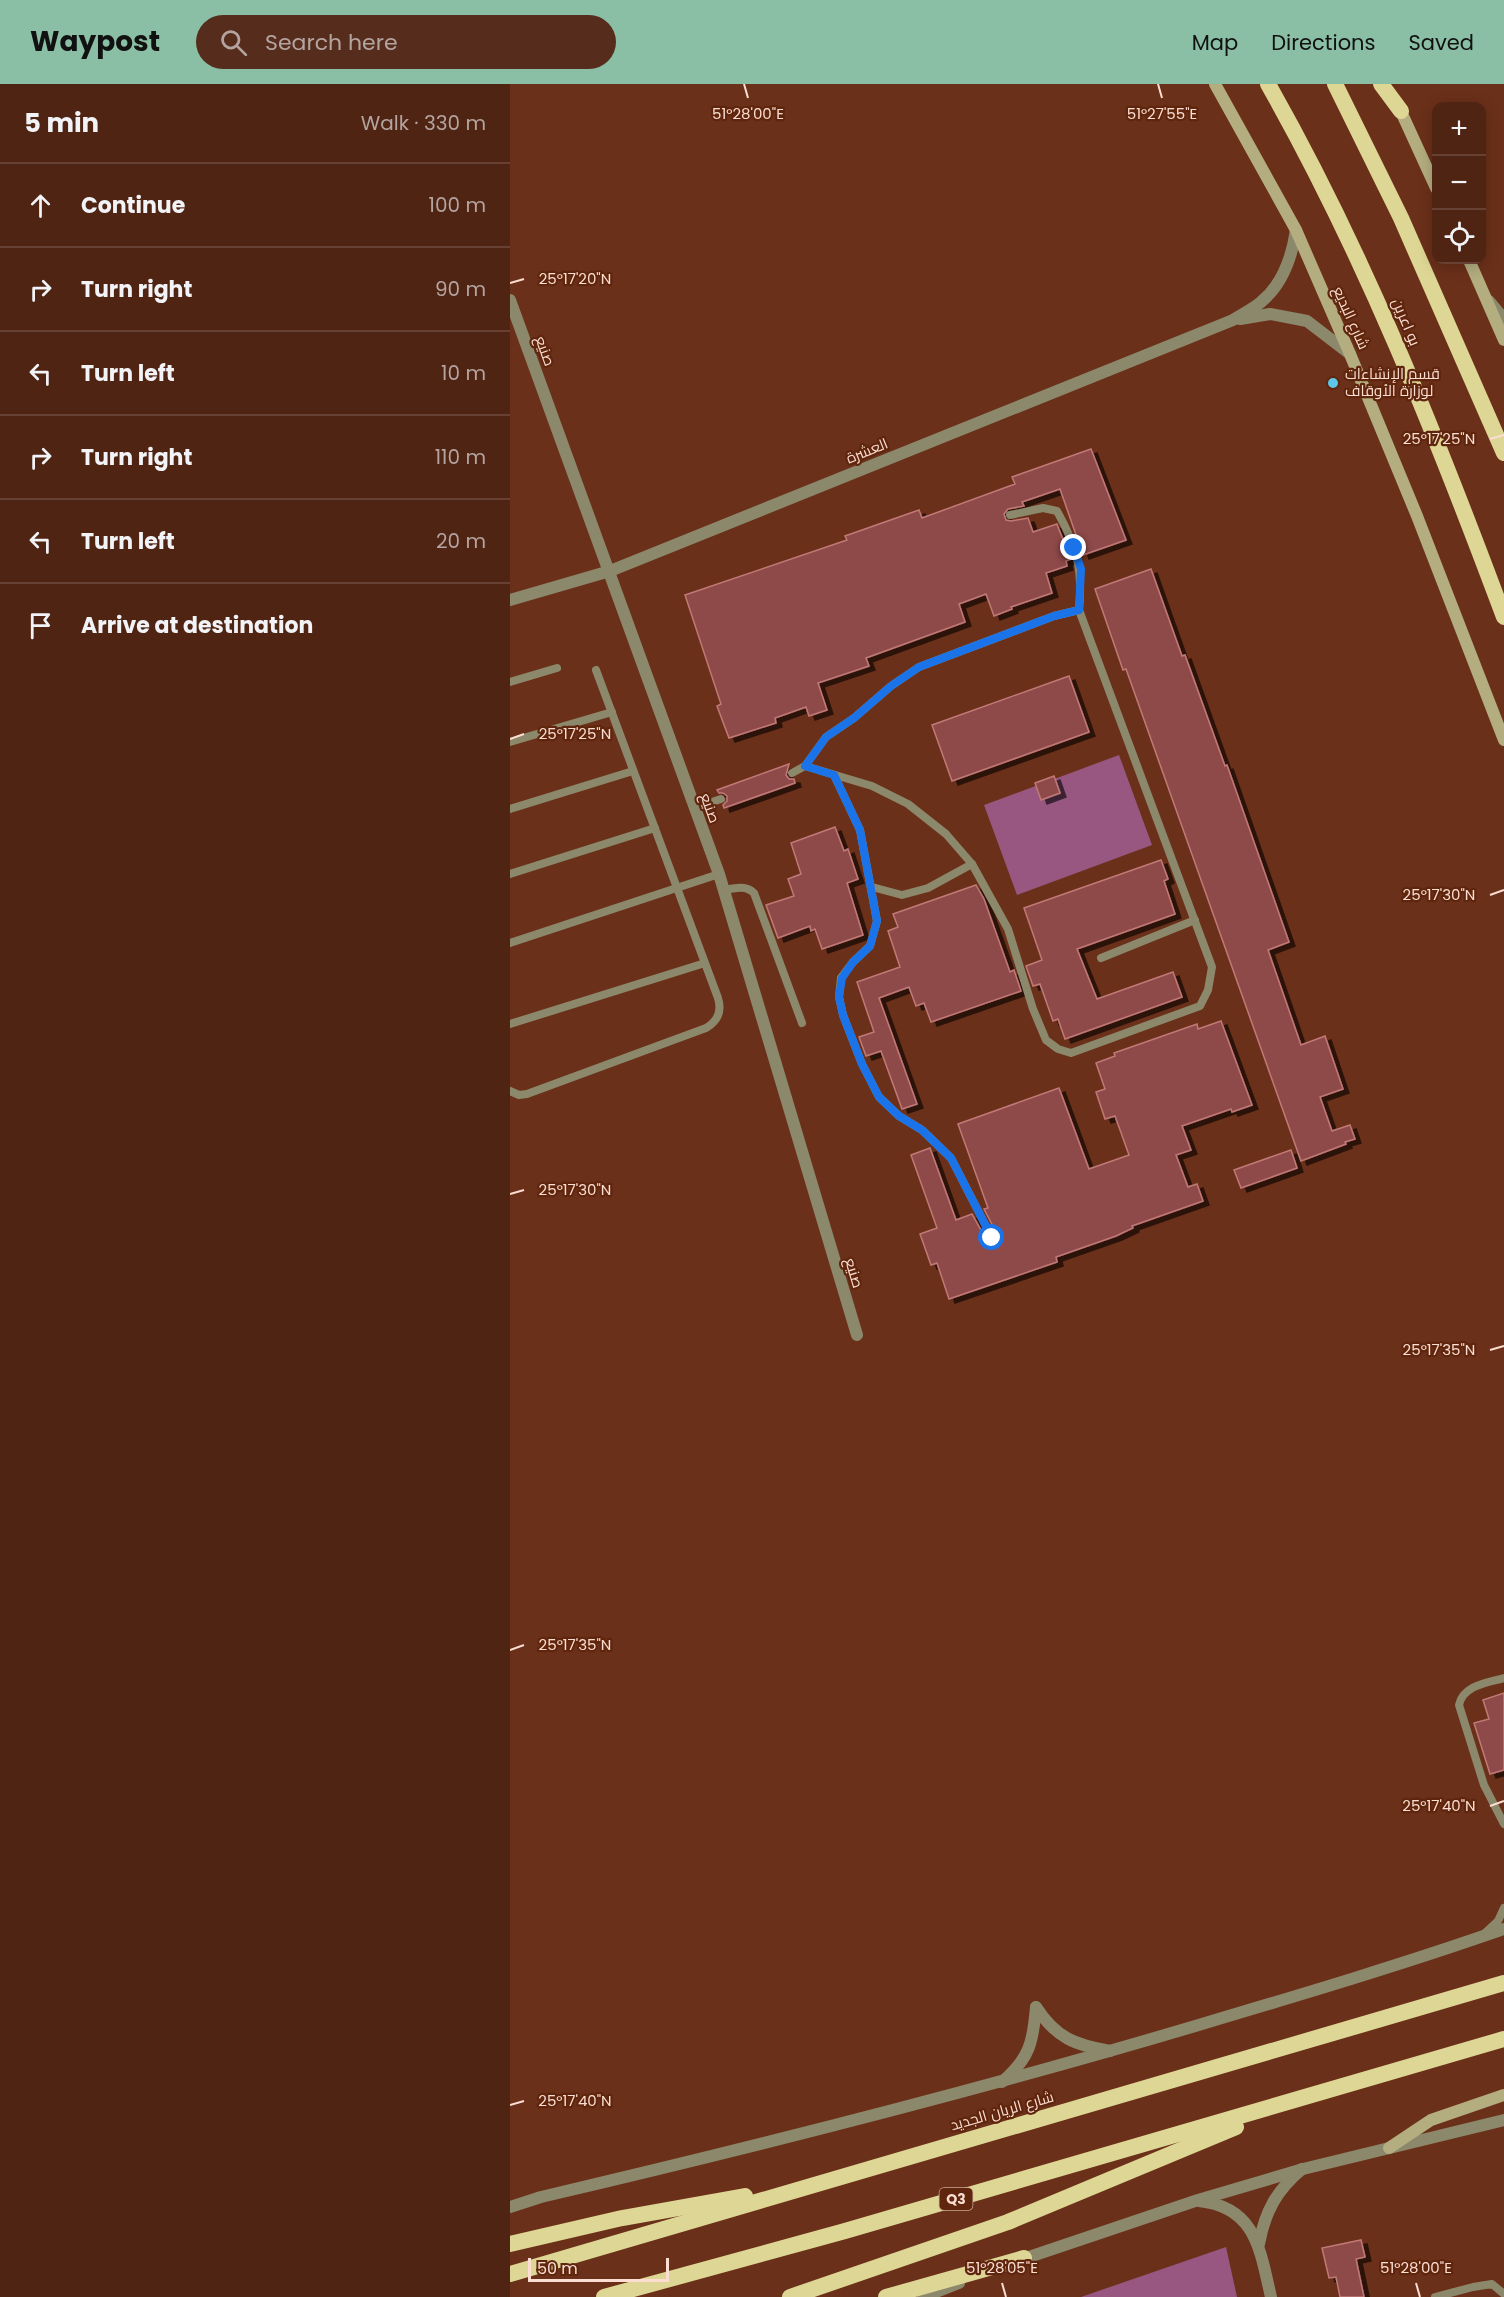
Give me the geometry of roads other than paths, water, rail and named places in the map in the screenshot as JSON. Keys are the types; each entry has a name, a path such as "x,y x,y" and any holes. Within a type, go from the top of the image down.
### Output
{"highway":[{"name":"بو اعرين","path":"1268,84 1293,127 1364,271 1454,482 1504,616"},
{"path":"1335,84 1401,218 1504,453"},
{"path":"1381,84 1401,111"},
{"name":"شارع الريان الجديد","path":"510,2274 1504,1983"},
{"name":"Q3","path":"604,2297 845,2232 1504,2039"},
{"path":"790,2297 1008,2222 1306,2097"},
{"path":"510,2244 633,2216 712,2201 803,2188"},
{"path":"886,2297 1024,2258"}],"main road":[{"name":"شارع البديع","path":"1215,84 1296,230 1417,516 1504,740"},
{"path":"1387,84 1432,177"},
{"path":"1471,264 1504,340"},
{"path":"1389,2148 1431,2120 1504,2095"}],"street":[{"name":"العشرة","path":"510,600 610,571 1233,320 1262,302 1284,274 1293,253 1296,230"},
{"path":"1487,299 1504,319"},
{"name":"صنيع","path":"510,300 719,874 857,1335"},
{"name":"العشرة","path":"1233,320 1270,314 1307,321 1350,354"},
{"name":"شارع الريان الجديد","path":"510,2207 541,2197 753,2147 1002,2082 1406,1963 1504,1929"},
{"path":"1002,2082 1022,2061 1029,2049 1034,2035 1036,2007 1054,2030 1067,2039 1080,2046 1110,2051"},
{"path":"923,2297 1024,2258 1198,2200 1303,2169 1504,2120"},
{"path":"1259,2244 1263,2220 1274,2201 1287,2183 1303,2169"},
{"path":"1198,2200 1217,2202 1234,2211 1247,2224 1259,2244 1271,2297"}],"lane":[{"path":"805,766 872,786 908,804 946,834 972,864 1008,929 1033,1009 1046,1040 1058,1049 1071,1053 1200,1006 1208,990 1212,967 1079,610 1081,569 1065,526 1057,511 1043,508 1010,515"},
{"path":"792,772 805,766 826,737 919,667 1012,630 1079,610"},
{"path":"510,682 557,668"},
{"path":"510,1091 519,1095 527,1094 711,1025 718,1015 720,1004 596,670"},
{"path":"510,742 612,712"},
{"path":"510,810 633,771"},
{"path":"834,775 860,830 877,921 870,946 853,962 842,978 839,997 843,1015 862,1064 879,1097 899,1116 922,1130 951,1158 992,1238"},
{"path":"694,808 721,799"},
{"path":"510,874 655,828"},
{"path":"872,888 902,895 928,888 972,864"},
{"path":"510,943 719,874"},
{"path":"724,890 749,888 754,893 802,1023"},
{"path":"1101,958 1196,920"},
{"path":"510,1024 705,963"},
{"path":"1504,1678 1469,1689 1460,1698 1459,1705 1484,1785 1504,1824"},
{"path":"1494,1804 1504,1803"},
{"path":"1482,1936 1498,1921 1504,1908"},
{"path":"1435,2297 1492,2284 1504,2294"}],"place":[{"name":"قسم الإنشاءات لوزارة الأوقاف","path":"1333,383"}]}
